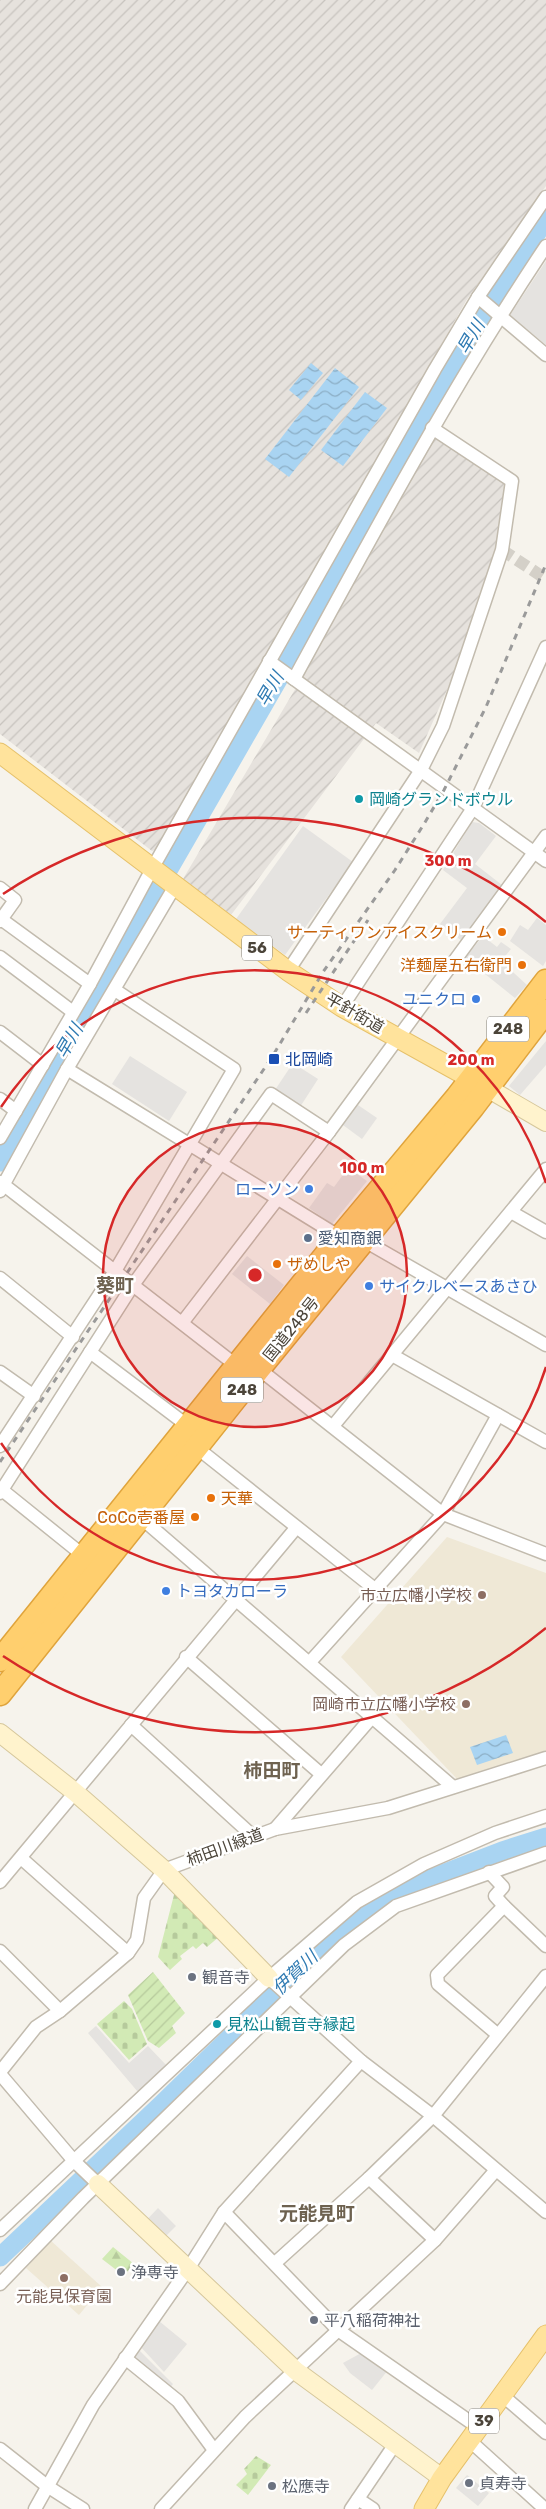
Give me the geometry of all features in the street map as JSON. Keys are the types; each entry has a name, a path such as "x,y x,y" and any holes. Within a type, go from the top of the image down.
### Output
{"highway":[{"name":"国道248号","path":"0,1694 363,1240 478,1083 546,981"},
{"name":"国道248号","path":"0,1660 340,1238 478,1083 546,1012"}],"main road":[{"name":"56","path":"0,753 175,886"},
{"name":"平針街道","path":"175,886 288,971 342,1007 478,1083"},
{"name":"39","path":"424,2509 442,2478 546,2335"}],"street":[{"path":"0,1138 90,984 152,869 269,661 478,297 546,197"},
{"path":"294,679 432,428 500,315 546,246"},
{"path":"478,297 546,355"},
{"path":"288,971 421,770 443,726 502,550 512,482 432,428"},
{"path":"342,1007 473,808 546,647"},
{"path":"269,661 546,860"},
{"path":"182,1322 329,1132 546,836"},
{"path":"175,886 67,1069 1,1186 182,1322 237,1366"},
{"path":"0,888 16,900 0,920 90,984"},
{"path":"0,957 73,1012"},
{"path":"0,1446 115,1271 234,1069 115,990"},
{"path":"0,1032 43,1065"},
{"path":"67,1069 340,1238"},
{"name":"平針街道","path":"478,1083 546,1122"},
{"path":"84,1556 1,1491 133,1285 222,1165 271,1094 329,1132"},
{"path":"0,1099 16,1111"},
{"path":"333,1426 546,1168"},
{"path":"511,1212 546,1232"},
{"path":"363,1240 546,1345"},
{"path":"0,1278 73,1337"},
{"path":"90,1352 188,1426"},
{"path":"392,1355 546,1442"},
{"path":"259,1369 443,1514 546,1554"},
{"path":"0,1372 34,1396"},
{"path":"310,1662 443,1514 498,1415"},
{"path":"196,1447 376,1590"},
{"path":"140,1517 453,1787"},
{"path":"0,1882 76,1794 186,1657 296,1528"},
{"path":"186,1657 321,1774"},
{"path":"275,1829 372,1717"},
{"path":"131,1725 254,1837"},
{"path":"0,1733 76,1794 164,1870 289,1998 361,2061 433,2116 546,2212"},
{"name":"柿田川緑道","path":"164,1870 275,1829 388,1808 546,1758"},
{"path":"0,2230 76,2163 269,1978 357,1902 424,1864 495,1833 546,1816"},
{"path":"0,2284 98,2184 344,1945 396,1906 546,1853"},
{"path":"21,1858 128,1954"},
{"path":"164,1870 144,1898 137,1940 128,1954 60,2011 36,2027 0,2073 76,2163 296,2371 442,2478"},
{"path":"489,1872 503,1887 495,1896 546,1946"},
{"path":"497,2034 438,1984 437,1975 504,1906"},
{"path":"0,1951 60,2011"},
{"path":"275,2262 369,2178 433,2116 497,2034 546,1976"},
{"path":"35,2509 93,2405 188,2269 224,2212 361,2061"},
{"path":"161,2509 245,2417 435,2240 496,2170"},
{"path":"369,2178 435,2240"},
{"path":"224,2212 275,2262 338,2330 474,2434 545,2509"},
{"path":"125,2358 178,2401 214,2450"},
{"path":"502,2395 546,2433"},
{"path":"373,2509 354,2504 395,2444"},
{"path":"0,2449 47,2486 83,2509"}],"shaded area":[{"path":"0,0 546,0 546,186 466,301 155,850 152,851 0,734"},
{"path":"546,261 546,345 510,315"},
{"path":"434,434 507,482 505,510 495,549 455,672 419,753 376,723 231,915 183,879 307,669"},
{"path":"472,822 479,823 496,836 475,864 502,885 462,941 440,924 467,888 443,870"},
{"path":"303,826 353,862 285,955 236,919"},
{"path":"537,918 546,925 546,961 543,966 510,941 520,925 528,930"},
{"path":"483,936 497,947 501,942 511,949 501,961 527,985 515,998 465,958"},
{"path":"546,1041 546,1065 520,1095 509,1086"},
{"path":"130,1056 187,1092 169,1121 112,1084"},
{"path":"293,1063 318,1079 300,1107 275,1090"},
{"path":"358,1105 377,1118 362,1139 343,1125"},
{"path":"348,1168 367,1181 332,1224 309,1208 327,1183 334,1187"},
{"path":"247,1256 284,1285 270,1304 232,1274"},
{"name":"岡崎市立広幡小学校","path":"447,1537 546,1573 546,1751 458,1780 341,1657"},
{"path":"96,2026 129,2063 148,2046 167,2066 138,2092 88,2033"},
{"path":"158,2208 176,2226 161,2241 143,2224"},
{"name":"元能見保育園","path":"50,2240 102,2287 79,2315 26,2268"},
{"path":"159,2321 187,2344 164,2372 139,2345"},
{"path":"137,2348 173,2384 167,2391 127,2359"},
{"path":"363,2352 388,2370 372,2390 350,2373 343,2363"},
{"path":"467,2475 489,2493 478,2506 456,2488"}],"green space":[{"path":"175,1891 220,1936 207,1947 203,1943 196,1949 193,1946 180,1956 182,1959 170,1970 158,1957"},
{"path":"153,1972 185,2013 172,2026 176,2033 159,2048 148,2041 128,1995"},
{"path":"124,2001 132,2009 147,2044 129,2060 97,2024"},
{"path":"113,2247 134,2264 126,2273 121,2269 119,2272 102,2259"},
{"path":"256,2456 271,2465 248,2495 236,2485 247,2474 244,2469"}],"water":[{"path":"311,363 323,373 301,400 289,390"},
{"path":"335,368 359,387 289,477 265,459"},
{"path":"365,392 387,408 343,466 321,450"},
{"path":"506,1735 513,1753 477,1765 470,1747"}],"waterway":[{"name":"早川","path":"0,1162 302,638 485,312 546,219"},
{"name":"伊賀川","path":"0,2257 162,2104 333,1937 370,1907 411,1886 502,1851 546,1837"}],"tunnel":[{"path":"502,550 546,579"}],"railway":[{"path":"0,1462 272,1057 323,972 395,870 424,824 444,790 486,707 546,564"},
{"path":"306,1013 368,920"}],"place":[{"name":"岡崎グランドボウル","path":"359,799"},
{"name":"サーティワンアイスクリーム","path":"502,932"},
{"name":"洋麺屋五右衛門","path":"522,965"},
{"name":"ユニクロ","path":"476,999"},
{"name":"北岡崎","path":"274,1059"},
{"name":"ローソン","path":"309,1189"},
{"name":"愛知商銀","path":"308,1238"},
{"name":"ザめしや","path":"277,1264"},
{"name":"サイクルベースあさひ","path":"369,1286"},
{"name":"天華","path":"211,1498"},
{"name":"CoCo壱番屋","path":"195,1517"},
{"name":"トヨタカローラ","path":"166,1591"},
{"name":"市立広幡小学校","path":"482,1595"},
{"name":"岡崎市立広幡小学校","path":"466,1704"},
{"name":"観音寺","path":"192,1977"},
{"name":"見松山観音寺縁起","path":"217,2024"},
{"name":"浄専寺","path":"121,2272"},
{"name":"元能見保育園","path":"64,2278"},
{"name":"平八稲荷神社","path":"314,2320"},
{"name":"貞寿寺","path":"469,2483"},
{"name":"松應寺","path":"272,2486"}],"district":[{"name":"葵町","path":"115,1285"},
{"name":"柿田町","path":"272,1770"},
{"name":"元能見町","path":"317,2213"}]}
